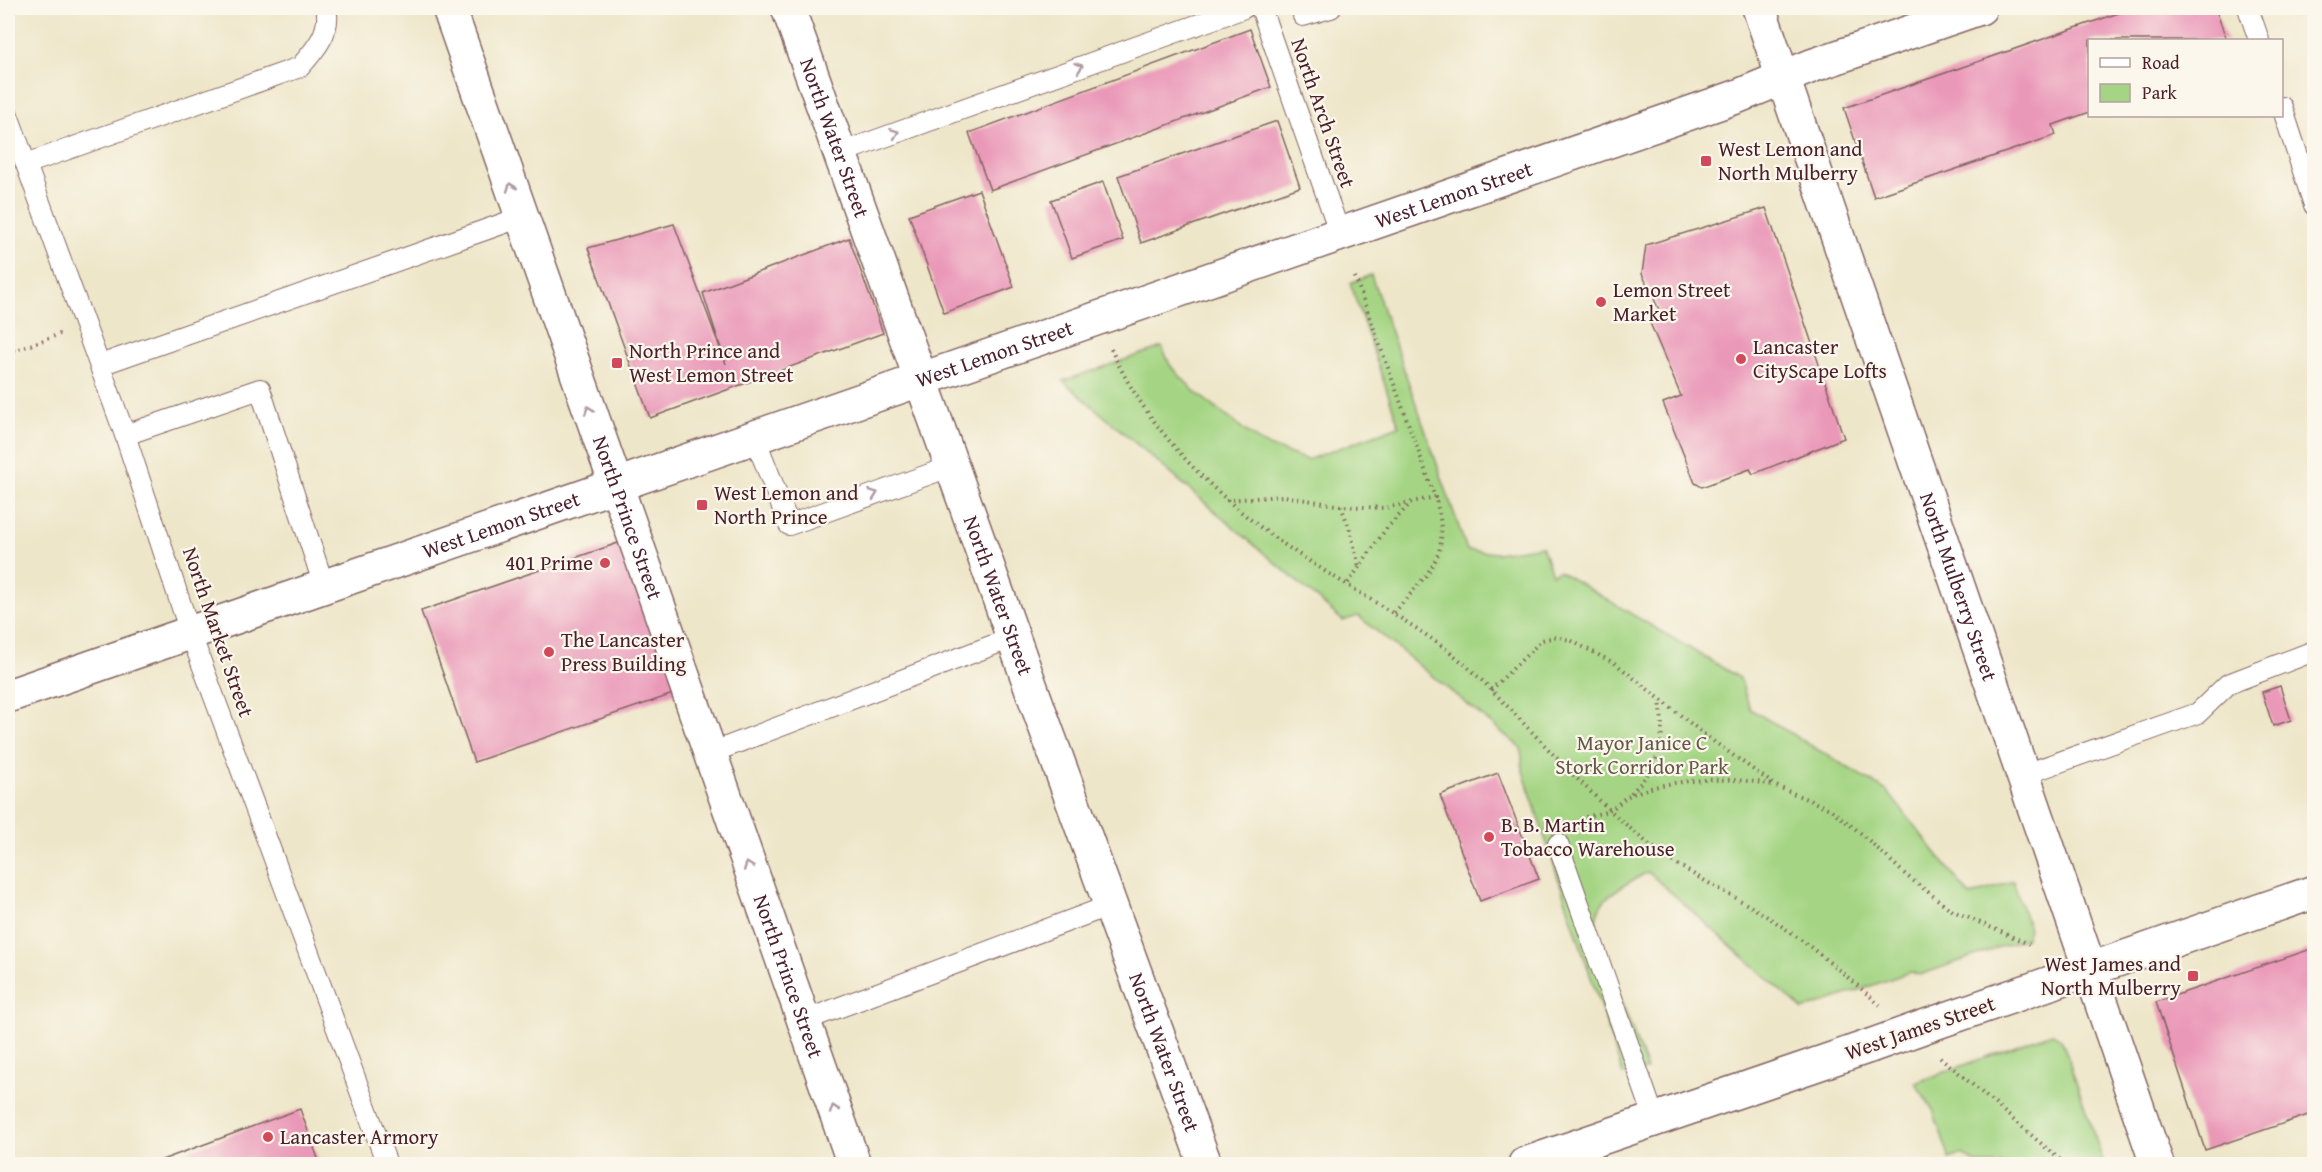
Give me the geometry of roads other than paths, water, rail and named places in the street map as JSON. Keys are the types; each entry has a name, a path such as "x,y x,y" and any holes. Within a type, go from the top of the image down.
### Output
{"main road":[{"name":"North Prince Street","path":"449,8 708,754 854,1164"},
{"name":"North Mulberry Street","path":"1759,8 2157,1164"},
{"name":"West Lemon Street","path":"8,696 1736,97 1980,8"},
{"name":"North Water Street","path":"791,16 1205,1164"},
{"name":"West James Street","path":"1525,1164 1870,1046 1930,1041 2091,970 2314,892"}],"lane":[{"path":"26,164 300,67 321,43 328,14 326,8"},
{"path":"840,153 1244,8"},
{"name":"North Arch Street","path":"1261,8 1340,234"},
{"path":"1303,16 1331,8"},
{"path":"2248,8 2259,39"},
{"path":"2283,109 2306,155 2314,205"},
{"name":"North Market Street","path":"8,115 125,435 190,632 387,1164"},
{"path":"100,365 522,217"},
{"path":"125,435 260,389 324,586"},
{"path":"755,438 789,525 952,466"},
{"path":"708,754 1014,637"},
{"path":"2024,775 2198,713 2228,684 2314,651"},
{"path":"1558,844 1655,1120"},
{"path":"803,1021 1111,905"}],"place":[{"name":"West Lemon and North Mulberry","path":"1706,161"},
{"name":"Lemon Street Market","path":"1601,302"},
{"name":"Lancaster CityScape Lofts","path":"1741,359"},
{"name":"North Prince and West Lemon Street","path":"617,363"},
{"name":"West Lemon and North Prince","path":"702,505"},
{"name":"401 Prime","path":"605,563"},
{"name":"The Lancaster Press Building","path":"549,652"},
{"name":"B. B. Martin Tobacco Warehouse","path":"1489,837"},
{"name":"West James and North Mulberry","path":"2193,976"},
{"name":"Lancaster Armory","path":"268,1137"}],"park label":[{"name":"Mayor Janice C Stork Corridor Park","path":"1642,755"}]}
